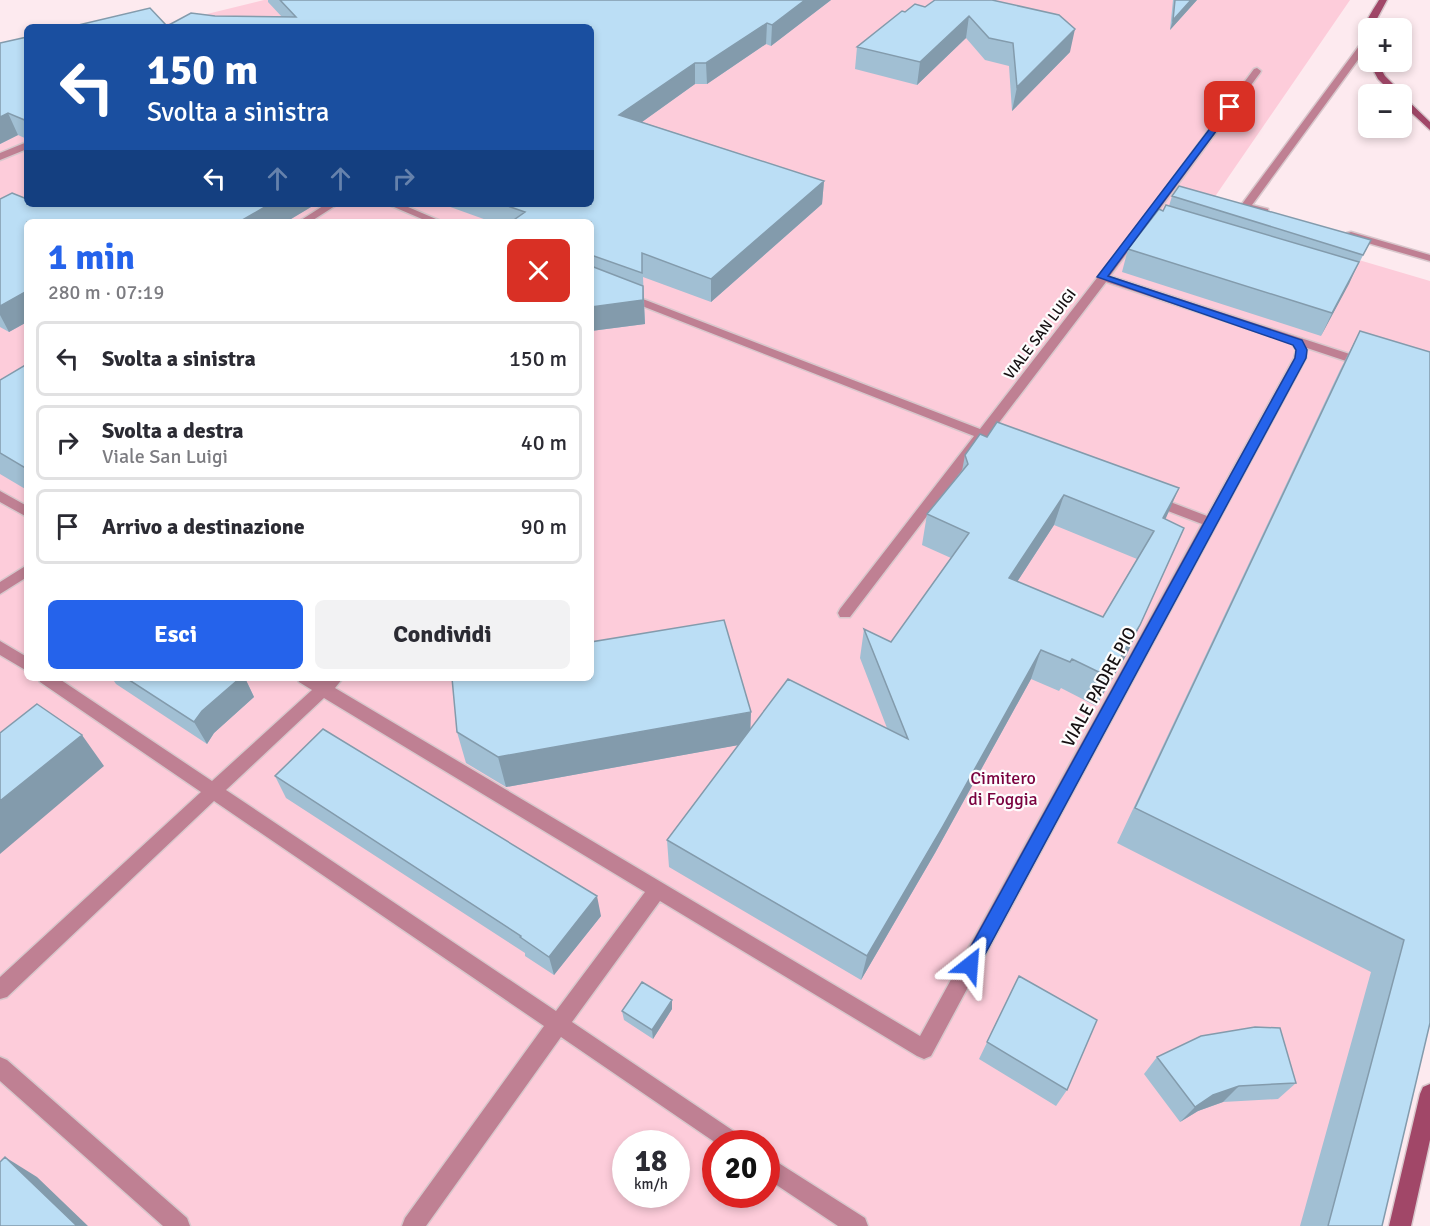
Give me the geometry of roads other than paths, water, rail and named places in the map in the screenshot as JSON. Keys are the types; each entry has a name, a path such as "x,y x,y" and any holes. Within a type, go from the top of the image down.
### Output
{"street":[{"path":"1372,18 1383,0"},
{"path":"1378,72 1388,84"},
{"path":"1412,109 1430,127"},
{"path":"1400,1226 1430,1094"}],"lane":[{"path":"1269,212 1246,206 1358,59"},
{"name":"VIALE SAN LUIGI","path":"845,614 1102,277 1154,220 1257,70"},
{"path":"0,157 24,146"},
{"path":"308,219 328,207"},
{"path":"400,207 430,219"},
{"path":"1338,232 1430,258"},
{"path":"1102,277 1375,367"},
{"path":"594,283 1005,443"},
{"name":"VIALE PADRE PIO","path":"658,889 924,1049 1300,358 1302,350 1298,342"},
{"path":"1135,493 1210,522"},
{"path":"0,496 24,510"},
{"path":"0,589 24,572"},
{"path":"0,647 24,663"},
{"path":"50,681 715,1130"},
{"path":"0,990 329,683 658,889 413,1226"},
{"path":"0,1067 179,1226"},
{"path":"780,1174 856,1226"}],"park label":[{"name":"Cimitero di Foggia","path":"1003,788"}]}
